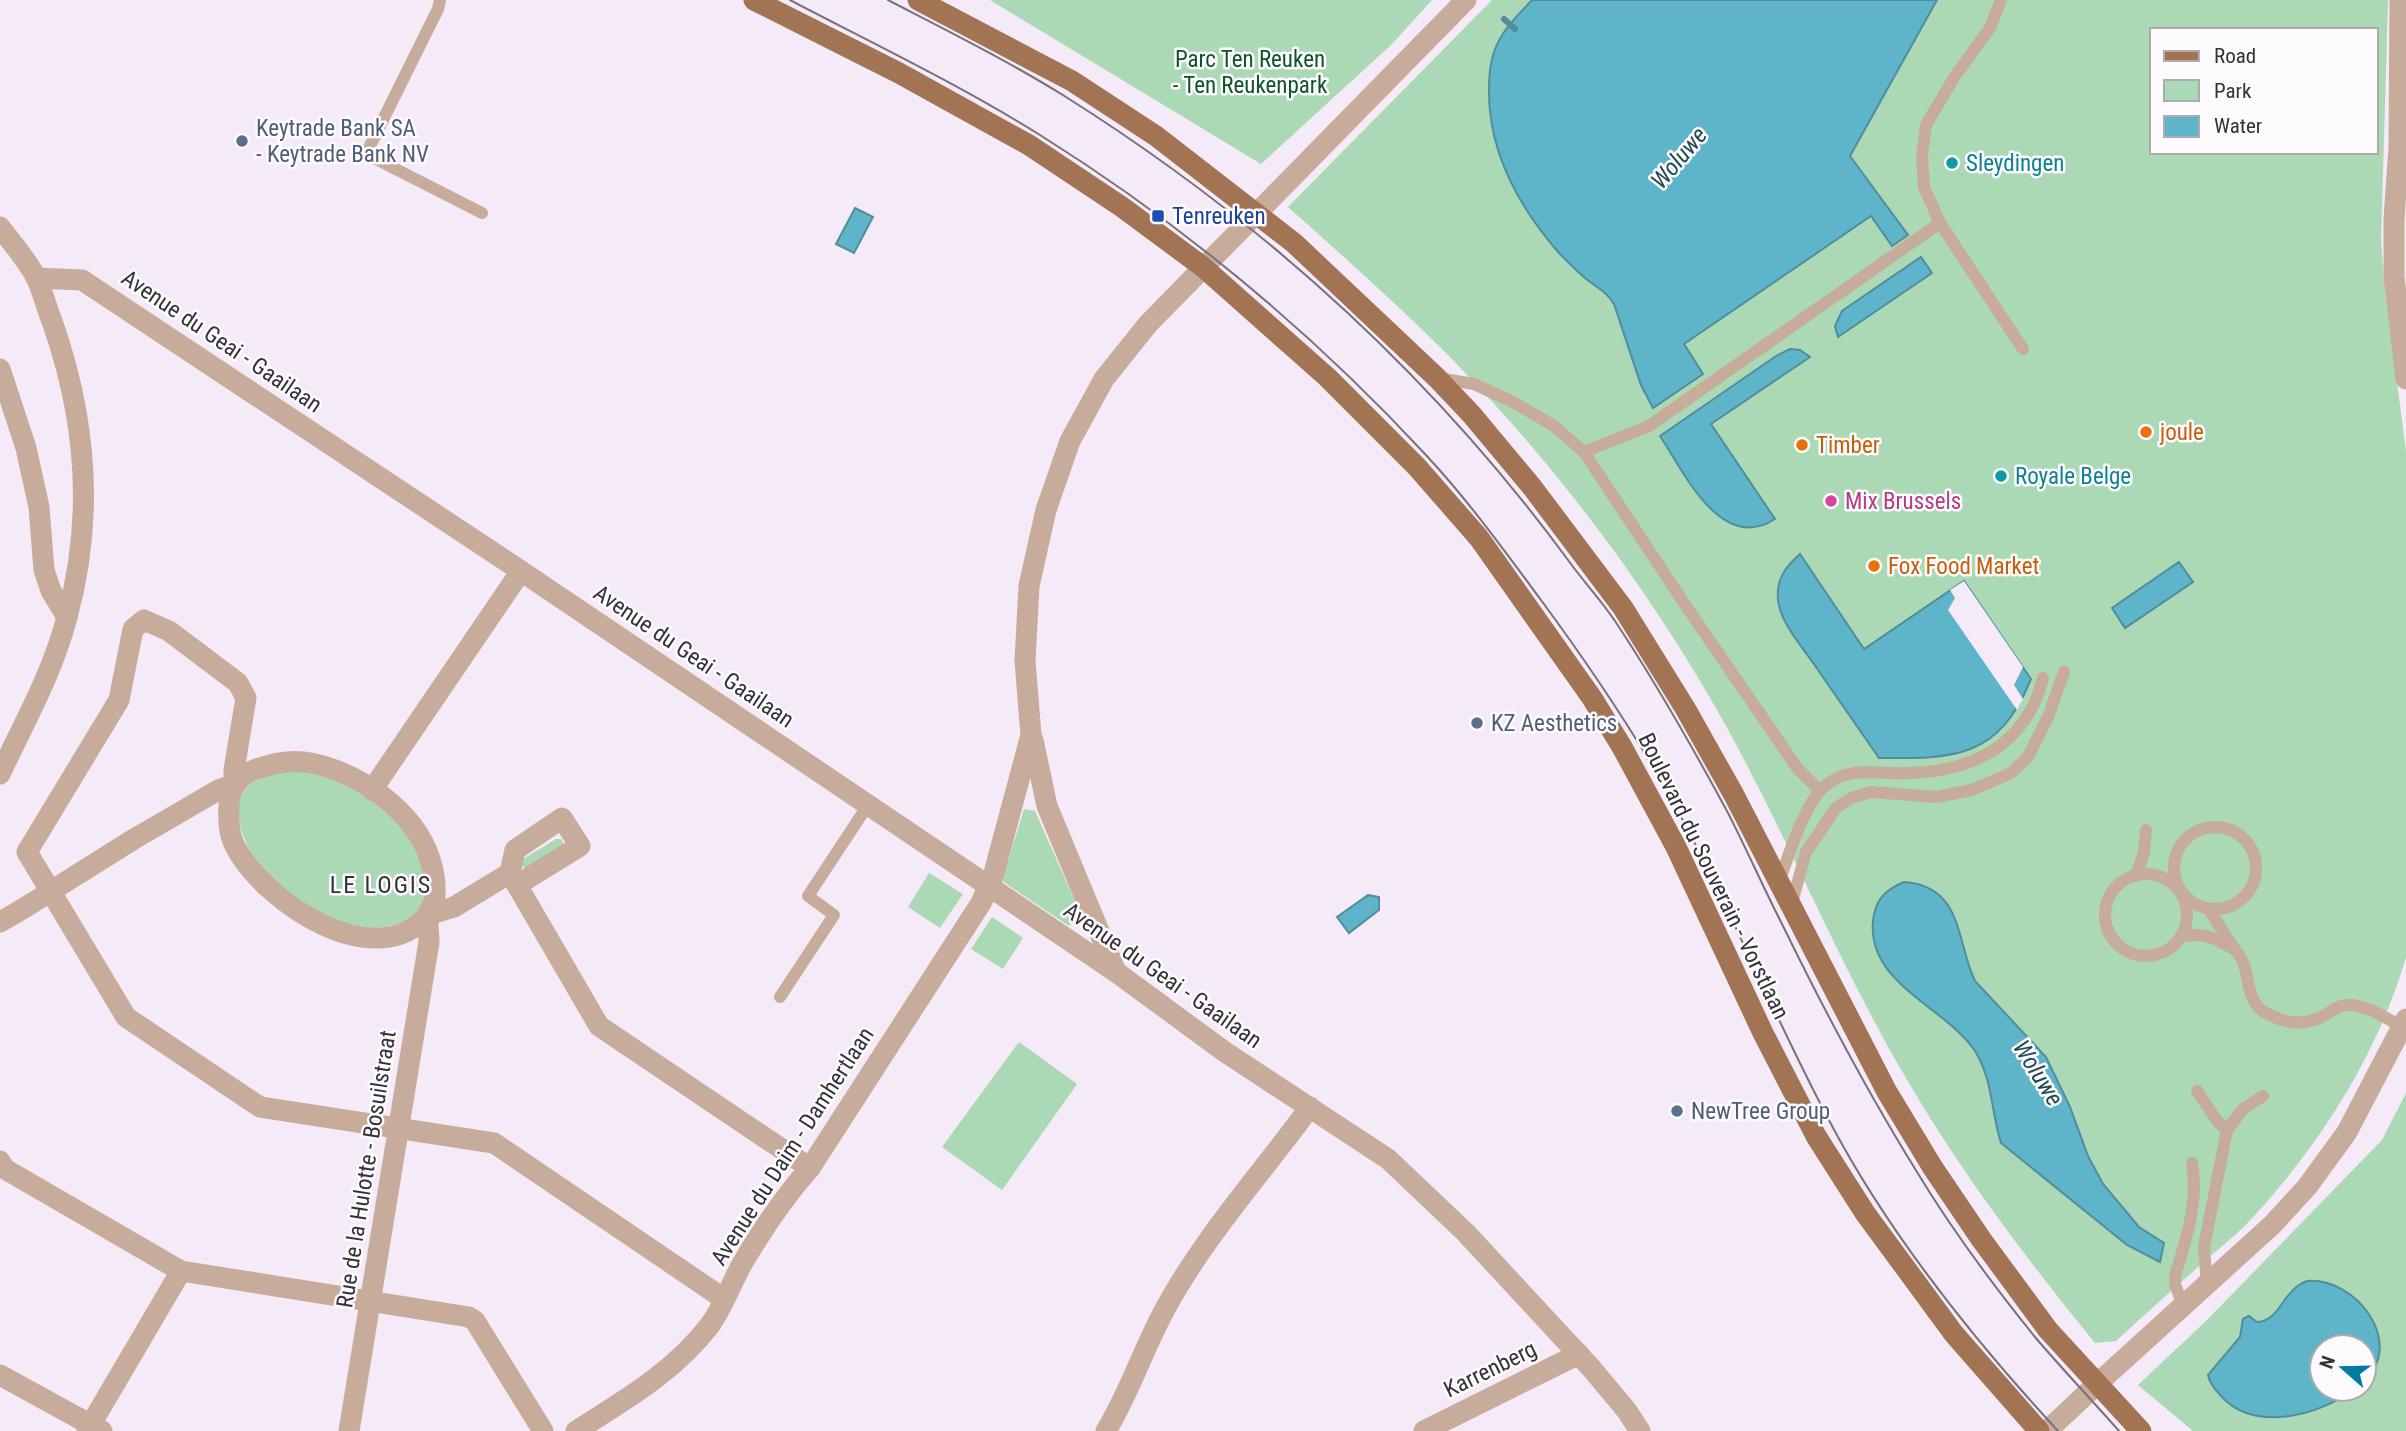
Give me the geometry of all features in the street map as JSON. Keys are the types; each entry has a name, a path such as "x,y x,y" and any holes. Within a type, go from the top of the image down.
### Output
{"main road":[{"name":"Boulevard du Souverain - Vorstlaan","path":"754,0 899,73 1029,145 1122,207 1203,267 1336,386 1417,467 1479,538 1592,698 1643,783 1816,1136 1865,1213 1954,1334 2039,1431"},
{"path":"918,0 1072,81 1156,136 1294,243 1437,378 1472,415 1532,487 1623,608 1715,760 1887,1092 1933,1168 2048,1330 2141,1431"}],"street":[{"path":"1116,972 1047,806 1031,734 1025,661 1029,586 1046,510 1070,441 1104,379 1148,324 1466,0"},
{"path":"2400,0 2401,204 2394,277 2406,379"},
{"path":"0,227 36,278 64,355 77,409 83,458 84,516 67,617 49,669 0,774"},
{"name":"Avenue du Geai - Gaailaan","path":"36,278 82,281 521,571 1116,972 1225,1052 1388,1159 1466,1233 1578,1354 1627,1411 1640,1431"},
{"path":"0,369 26,448 39,507 44,570 51,591 67,617"},
{"path":"0,419 11,426 26,448"},
{"path":"372,790 521,571"},
{"path":"0,922 50,892 145,832 220,789 234,785 242,777 272,764 290,762 310,762 343,773 372,790 401,813 423,840 435,878 434,900 428,915 419,926 395,937 376,939 356,936 326,926 295,910 269,889 234,846 229,827 228,809 234,785 246,698 238,682 169,631 144,620 133,629 119,700 27,852 50,892 126,1017 260,1107 399,1126 494,1143 724,1299"},
{"name":"Avenue du Daim - Damhertlaan","path":"576,1431 659,1378 688,1352 712,1323 742,1265 789,1191 810,1168 981,903 994,873 1031,734"},
{"path":"428,915 454,907 514,879 599,1026 810,1168"},
{"name":"Rue de la Hulotte - Bosuilstraat","path":"349,1431 429,942 428,915"},
{"path":"2047,1431 2273,1225 2347,1132 2404,1023"},
{"path":"1106,1431 1163,1311 1192,1264 1310,1107"},
{"path":"2,1167 181,1271 469,1317 543,1431"},
{"path":"0,1375 93,1429 181,1271"},
{"name":"Karrenberg","path":"1424,1431 1578,1354"}],"lane":[{"path":"440,0 366,154 482,213"},
{"path":"2001,0 1990,28 1955,76 1926,125 1922,156 1924,187 1940,223 2023,349"},
{"path":"1584,452 1649,426 1940,223"},
{"path":"1437,378 1474,384 1515,403 1554,426 1584,452 1798,769 1820,791"},
{"path":"1791,907 1806,852 1836,808 1851,798 1871,792 1936,797 1972,790 2011,772 2028,757 2048,717 2064,672"},
{"path":"1779,883 1810,806 1826,785 1848,773 1915,774 1941,771 1983,757 2004,743 2020,726 2033,707 2043,678"},
{"path":"780,997 834,915 808,896 868,805"},
{"path":"2181,892 2163,877 2152,874 2136,876 2119,884 2106,904 2107,928 2112,938 2120,947 2141,956 2164,953 2174,946 2181,937 2187,915 2181,892 2174,876 2176,853 2182,843 2190,834 2213,827 2235,832 2244,839 2251,849 2256,872 2247,894 2238,902 2228,907 2209,910 2194,904 2181,892"},
{"path":"2136,876 2144,852 2146,830"},
{"path":"2209,910 2243,963 2251,995 2263,1012 2287,1022 2303,1023 2317,1020 2340,1006 2349,1004 2404,1023"},
{"path":"2181,937 2192,934 2208,936 2236,951"},
{"path":"2197,1091 2218,1122 2227,1130"},
{"path":"2207,1284 2204,1247 2227,1130 2243,1109 2263,1096"},
{"path":"2183,1306 2175,1284 2193,1196 2195,1179 2192,1163"}],"green space":[{"name":"Parc Ten Reuken - Ten Reukenpark","path":"990,0 1432,0 1392,44 1261,164"},
{"path":"1492,0 2388,0 2381,241 2406,451 2406,957 2380,1028 2364,1062 2325,1127 2302,1158 2243,1228 2116,1341 2095,1343 1994,1212 1924,1109 1877,1026 1757,786 1706,691 1619,558 1555,474 1485,394 1410,318 1288,207"},
{"path":"290,771 318,775 346,786 384,810 404,831 413,845 425,876 426,892 422,906 412,917 377,928 341,922 294,899 267,874 243,836 238,809 242,796 254,782"},
{"path":"1024,809 1035,811 1079,910 1069,926 1002,881"},
{"path":"556,839 561,839 564,844 526,869 521,865 523,859"},
{"path":"929,873 963,894 940,928 908,907"},
{"path":"992,917 1023,938 1003,969 971,949"},
{"path":"1019,1042 1077,1084 1002,1190 942,1147"},
{"path":"2406,1093 2406,1431 2193,1431 2138,1385 2207,1320 2382,1140"}],"water":[{"path":"1532,0 1937,0 1850,156 1908,235 1892,246 1871,216 1684,344 1703,374 1653,408 1641,385 1614,304 1604,292 1574,268 1544,235 1519,198 1500,156 1490,112 1490,70 1497,44"},
{"path":"855,208 873,217 854,253 836,244"},
{"path":"1921,257 1932,273 1838,337 1835,326 1842,311"},
{"path":"1790,349 1800,350 1810,357 1711,424 1775,519 1756,527 1738,526 1721,518 1706,504 1660,436"},
{"path":"1800,554 1864,649 1964,581 2031,679 2004,725 1989,739 1952,754 1879,758 1794,637 1780,609 1780,580"},
{"path":"2179,562 2193,582 2125,628 2112,608"},
{"path":"1904,882 1923,886 1937,894 1947,905 1960,933 1975,981 2046,1057 2070,1107 2088,1156 2103,1184 2139,1227 2164,1243 2160,1262 2127,1245 2001,1143 1985,1073 1975,1051 1962,1035 1895,978 1882,962 1874,943 1873,921 1879,902 1886,892"},
{"path":"1368,895 1379,897 1379,910 1349,933 1337,917"},
{"path":"2307,1281 2325,1283 2342,1290 2358,1301 2370,1315 2377,1333 2308,1333 2308,1403 2330,1403 2290,1416 2255,1415 2240,1410 2226,1401 2213,1386 2208,1375 2240,1337 2243,1319 2249,1316 2257,1322 2271,1317 2298,1286"}],"pier":[{"path":"1964,581 2023,667 2014,685 2023,699 2017,710 1948,610 1955,598 1950,590"}],"waterway":[{"name":"Woluwe","path":"1504,19 1515,29"}],"tram line":[{"path":"790,0 1010,117 1144,205 1291,323 1382,409 1441,471 1558,623 1652,764 1709,871 1809,1082 1879,1205 1965,1323 2058,1431"},
{"path":"888,0 1001,59 1066,97 1208,195 1339,305 1460,427 1515,492 1604,606 1645,668 1728,813 1847,1051 1944,1215 2035,1337 2119,1431"}],"place":[{"name":"Keytrade Bank SA - Keytrade Bank NV","path":"242,141"},
{"name":"Sleydingen","path":"1952,163"},
{"name":"Tenreuken","path":"1158,216"},
{"name":"joule","path":"2146,432"},
{"name":"Timber","path":"1802,445"},
{"name":"Royale Belge","path":"2001,476"},
{"name":"Mix Brussels","path":"1831,501"},
{"name":"Fox Food Market","path":"1874,566"},
{"name":"KZ Aesthetics","path":"1477,723"},
{"name":"NewTree Group","path":"1677,1111"}],"district":[{"name":"LE LOGIS","path":"381,885"}]}
